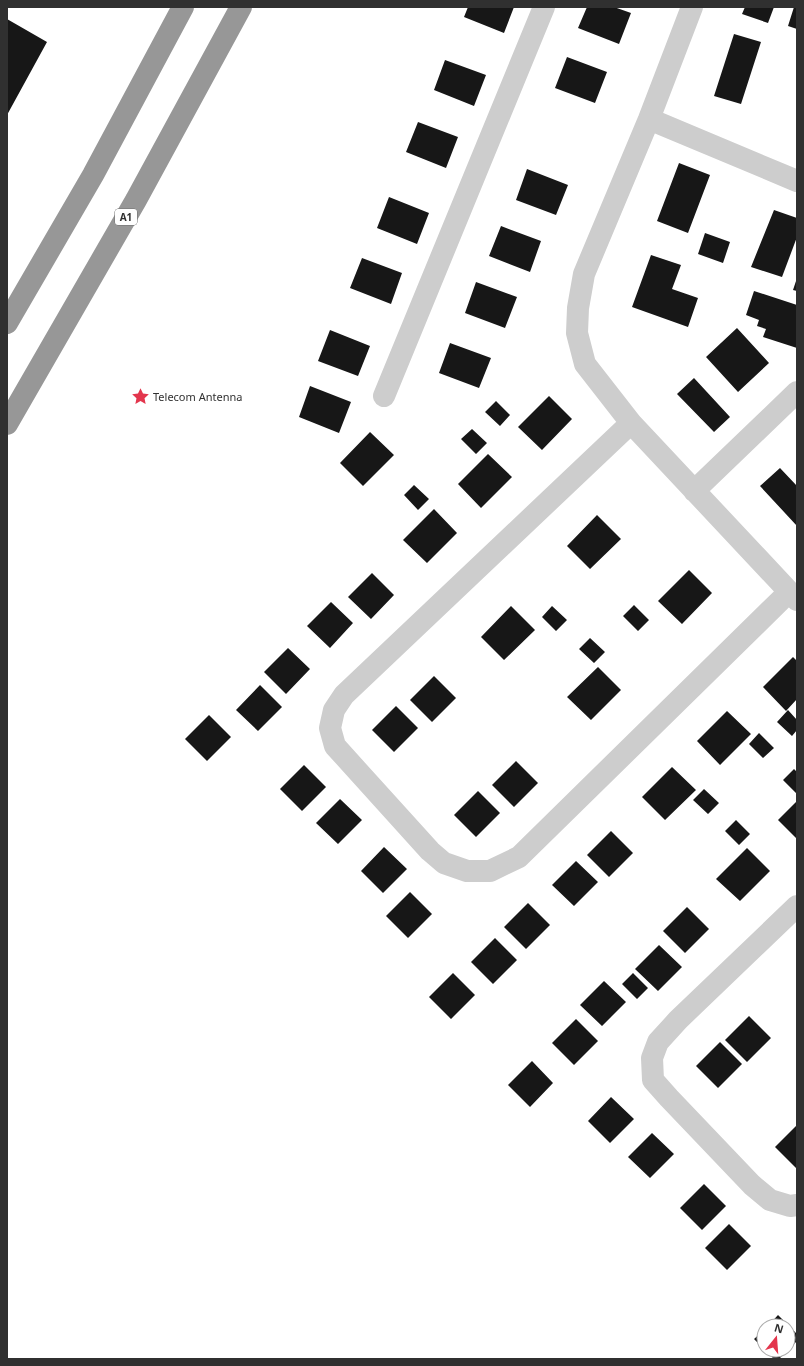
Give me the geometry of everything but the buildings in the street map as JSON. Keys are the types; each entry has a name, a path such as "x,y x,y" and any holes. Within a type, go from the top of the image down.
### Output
{"highway":[{"path":"7,324 94,175 183,7"},
{"name":"A1","path":"7,424 136,200 241,7"}],"street":[{"path":"384,396 544,7"},
{"path":"631,423 344,695 334,710 330,728 335,746 430,851 444,863 467,871 490,871 519,857 793,596 631,423 585,364 577,334 578,308 584,274 649,119 692,7"},
{"path":"649,119 797,181"},
{"path":"694,491 797,392"},
{"path":"797,906 678,1020 658,1042 652,1058 653,1080 752,1184 770,1200 790,1206 797,1205"}],"place":[{"name":"Telecom Antenna","path":"140,396"}]}
